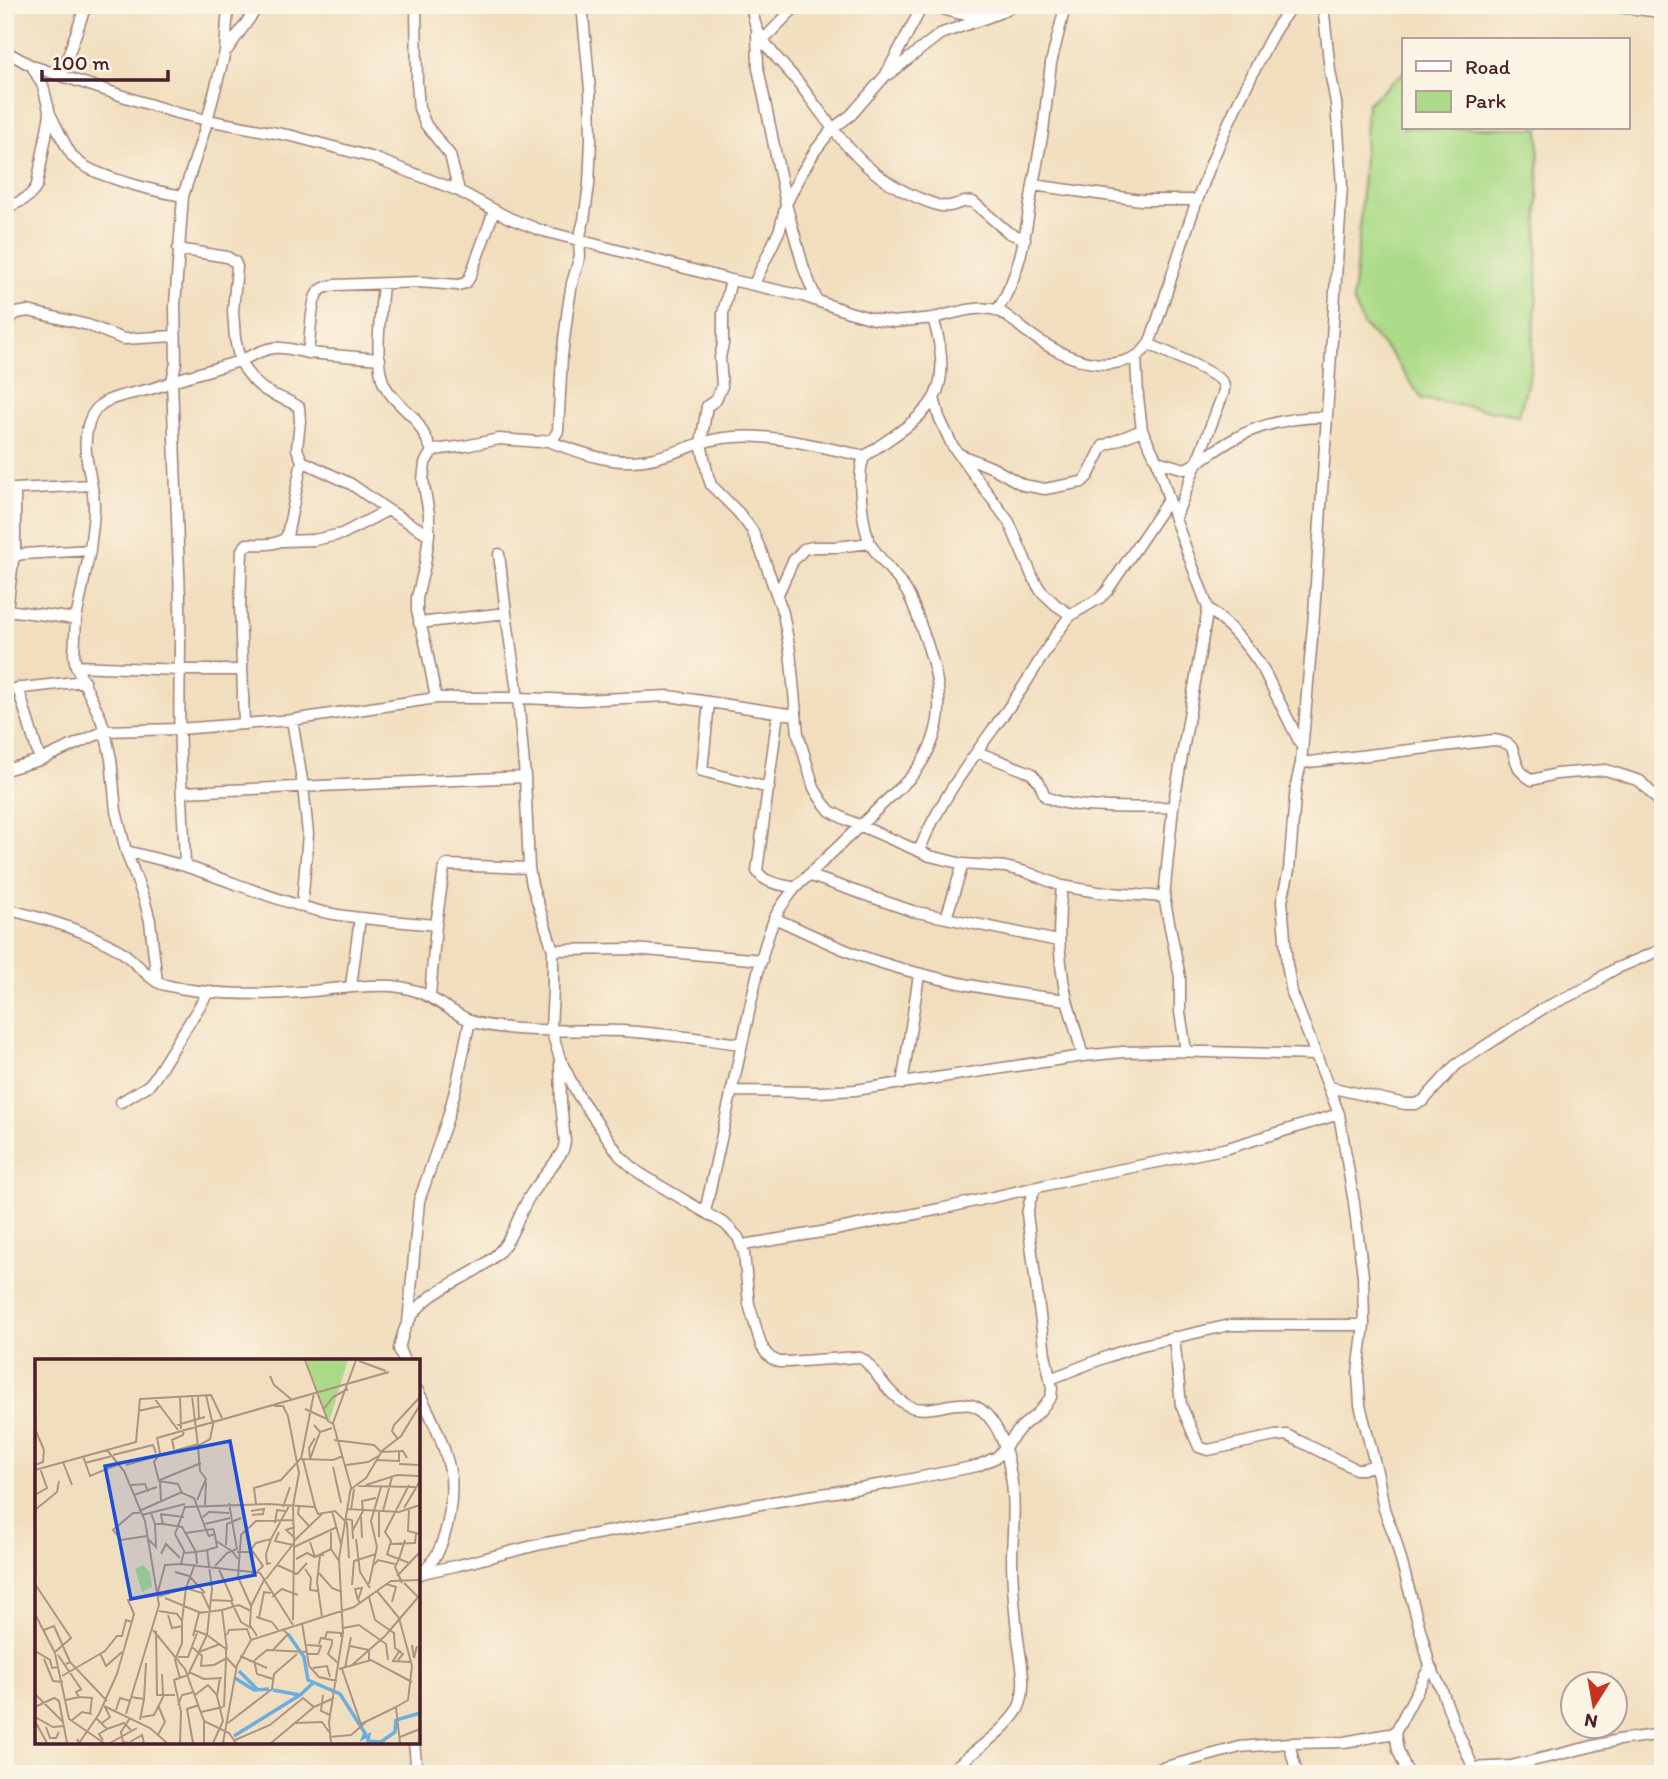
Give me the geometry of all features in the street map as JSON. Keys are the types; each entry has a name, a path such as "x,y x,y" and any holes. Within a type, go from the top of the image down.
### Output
{"street":[{"path":"61,76 86,5"},
{"path":"185,866 180,729 180,599 172,382 176,363 174,312 183,196 208,120 225,52 228,5"},
{"path":"225,52 260,5"},
{"path":"416,5 419,108 426,125 450,155 459,191"},
{"path":"436,698 417,611 429,535 425,463 432,451 499,439 539,442 554,439 558,431 564,339 572,283 580,256 579,239 589,185 590,90 582,5"},
{"path":"751,5 763,40 832,129 867,168 895,186 946,207 967,201 974,202 1003,228 1026,239"},
{"path":"763,40 797,5"},
{"path":"754,284 779,229 786,204 815,150 832,129 857,109 885,76 923,5"},
{"path":"934,5 968,15 991,16"},
{"path":"885,76 940,34 1015,5"},
{"path":"1052,5 1116,5"},
{"path":"5,51 32,66 135,100 208,120 292,135 371,157 459,191 523,225 754,284 874,319 894,322 972,310 997,311 1034,337 1077,359 1106,365 1136,357 1149,344 1197,200 1236,106 1280,21 1293,5"},
{"path":"1322,5 1336,103 1342,186 1314,614 1301,763 1296,785 1289,870 1283,901 1287,964 1292,993 1339,1114 1360,1244 1364,1325 1358,1373 1360,1405 1384,1509 1399,1550 1430,1665 1475,1771 1511,1766 1618,1740 1663,1734"},
{"path":"1602,5 1663,10"},
{"path":"997,311 1013,280 1026,239 1051,63 1065,7"},
{"path":"757,28 758,68 786,204 804,269 817,301"},
{"path":"32,66 43,86 50,114 74,159 102,174 130,184 183,196"},
{"path":"5,208 35,191 50,114"},
{"path":"1033,185 1141,200 1197,200"},
{"path":"309,353 314,304 316,295 321,290 329,285 466,283 495,211"},
{"path":"178,249 227,257 235,262 237,275 233,311 240,361 253,382 263,390 299,407 297,449 302,461 287,536 283,541"},
{"path":"731,280 723,313 723,344 720,357 722,386 716,400 707,406 701,443 711,485 752,530 777,596 787,629 798,734 814,788 822,801 830,811 930,856 963,864 1005,867 1062,886 1098,892 1164,897"},
{"path":"383,284 380,359 382,376 385,386 422,429 432,451"},
{"path":"5,322 23,311 88,325 123,339 175,336"},
{"path":"705,1212 742,1044 774,918 795,888 911,777 923,763 931,747 940,705 934,661 906,590 870,543 860,480 865,456 922,413 934,398 941,359 933,318"},
{"path":"1149,344 1213,375 1223,383 1223,394 1175,519"},
{"path":"157,982 150,921 126,851 116,811 111,759 105,731 76,666 76,619 90,550 94,508 86,461 86,435 94,411 110,400 158,388 240,361 270,348 380,359"},
{"path":"1136,357 1142,430 1157,461 1208,608 1236,633 1256,657 1302,747"},
{"path":"934,398 945,432 957,453 1009,522 1041,591 1070,615"},
{"path":"1157,461 1185,469 1230,440 1259,427 1284,421 1326,417"},
{"path":"957,453 993,468 1023,485 1050,489 1082,482 1103,446 1142,430"},
{"path":"545,440 595,457 624,461 645,460 713,439 753,436 865,456"},
{"path":"302,461 351,484 429,535"},
{"path":"76,619 6,610 15,556 10,490 91,485"},
{"path":"919,851 930,825 1055,636 1070,615 1107,591 1169,499"},
{"path":"244,724 240,606 242,550 247,544 314,540 342,534 388,510"},
{"path":"777,596 796,555 804,549 870,543"},
{"path":"15,556 90,550"},
{"path":"499,554 518,698 529,868 553,950 551,1029 560,1059 578,1096 620,1156 638,1172 732,1230 743,1245 752,1320 761,1345 771,1358 788,1362 858,1357 864,1360 903,1403 911,1407 921,1409 963,1404 980,1408 988,1416 1005,1448 1014,1496 1012,1558 1014,1611 1022,1671 1021,1702 1003,1726 947,1774"},
{"path":"1186,1052 1180,977 1164,897 1173,807 1208,608"},
{"path":"419,623 506,613"},
{"path":"76,666 242,670"},
{"path":"5,690 84,681"},
{"path":"18,688 40,760"},
{"path":"5,770 40,760 105,731 180,729 292,720 436,698 579,700 662,696 795,715"},
{"path":"709,703 702,771 769,788"},
{"path":"778,713 757,871 761,878 768,882 795,888"},
{"path":"292,720 303,786 308,846 302,906"},
{"path":"1301,763 1494,740 1514,748 1519,770 1532,780 1556,774 1606,770 1640,781 1658,800 1663,815"},
{"path":"977,752 1031,773 1039,782 1045,796 1057,801 1091,806 1173,807"},
{"path":"182,792 525,777"},
{"path":"126,851 185,866 323,912 436,925"},
{"path":"946,918 963,864"},
{"path":"430,996 436,925 446,865 529,868"},
{"path":"808,875 896,906 1058,941"},
{"path":"1062,886 1058,941 1060,968 1083,1056"},
{"path":"5,909 66,927 104,942 129,956 157,982 164,985 209,991 286,993 351,986 393,986 430,996 470,1020 518,1030 652,1033 742,1044"},
{"path":"351,986 360,918"},
{"path":"774,918 855,954 919,975 989,990 1067,1000"},
{"path":"553,950 634,949 762,960"},
{"path":"1329,1087 1405,1104 1423,1101 1456,1065 1542,1009 1594,984 1615,969 1663,949"},
{"path":"902,1084 919,975"},
{"path":"121,1102 155,1079 209,991"},
{"path":"403,1359 398,1349 408,1323 419,1201 448,1117 470,1020"},
{"path":"731,1091 820,1092 902,1084 1123,1052 1316,1055"},
{"path":"408,1323 434,1293 468,1275 496,1255 511,1235 530,1195 563,1150 565,1142 560,1059"},
{"path":"743,1245 848,1228 1228,1148 1339,1114"},
{"path":"420,1575 541,1544 897,1482 970,1467 997,1457 1021,1427 1046,1406 1051,1397 1051,1379 1045,1354 1027,1214 1035,1189"},
{"path":"1051,1379 1109,1356 1174,1337 1240,1324 1364,1325"},
{"path":"1174,1337 1181,1405 1199,1447 1208,1450 1287,1435 1356,1469 1374,1465"},
{"path":"420,1395 444,1450 451,1478 450,1506 437,1554 420,1575"},
{"path":"1408,1774 1398,1750 1395,1733 1430,1665"},
{"path":"1140,1774 1240,1747 1344,1742 1395,1733"},
{"path":"1289,1743 1297,1774"},
{"path":"414,1744 417,1774"},
{"path":"1186,1761 1187,1774"}],"green space":[{"path":"1402,74 1402,130 1539,130 1537,294 1530,372 1519,415 1422,399 1391,354 1363,325 1353,300 1367,104"}]}
